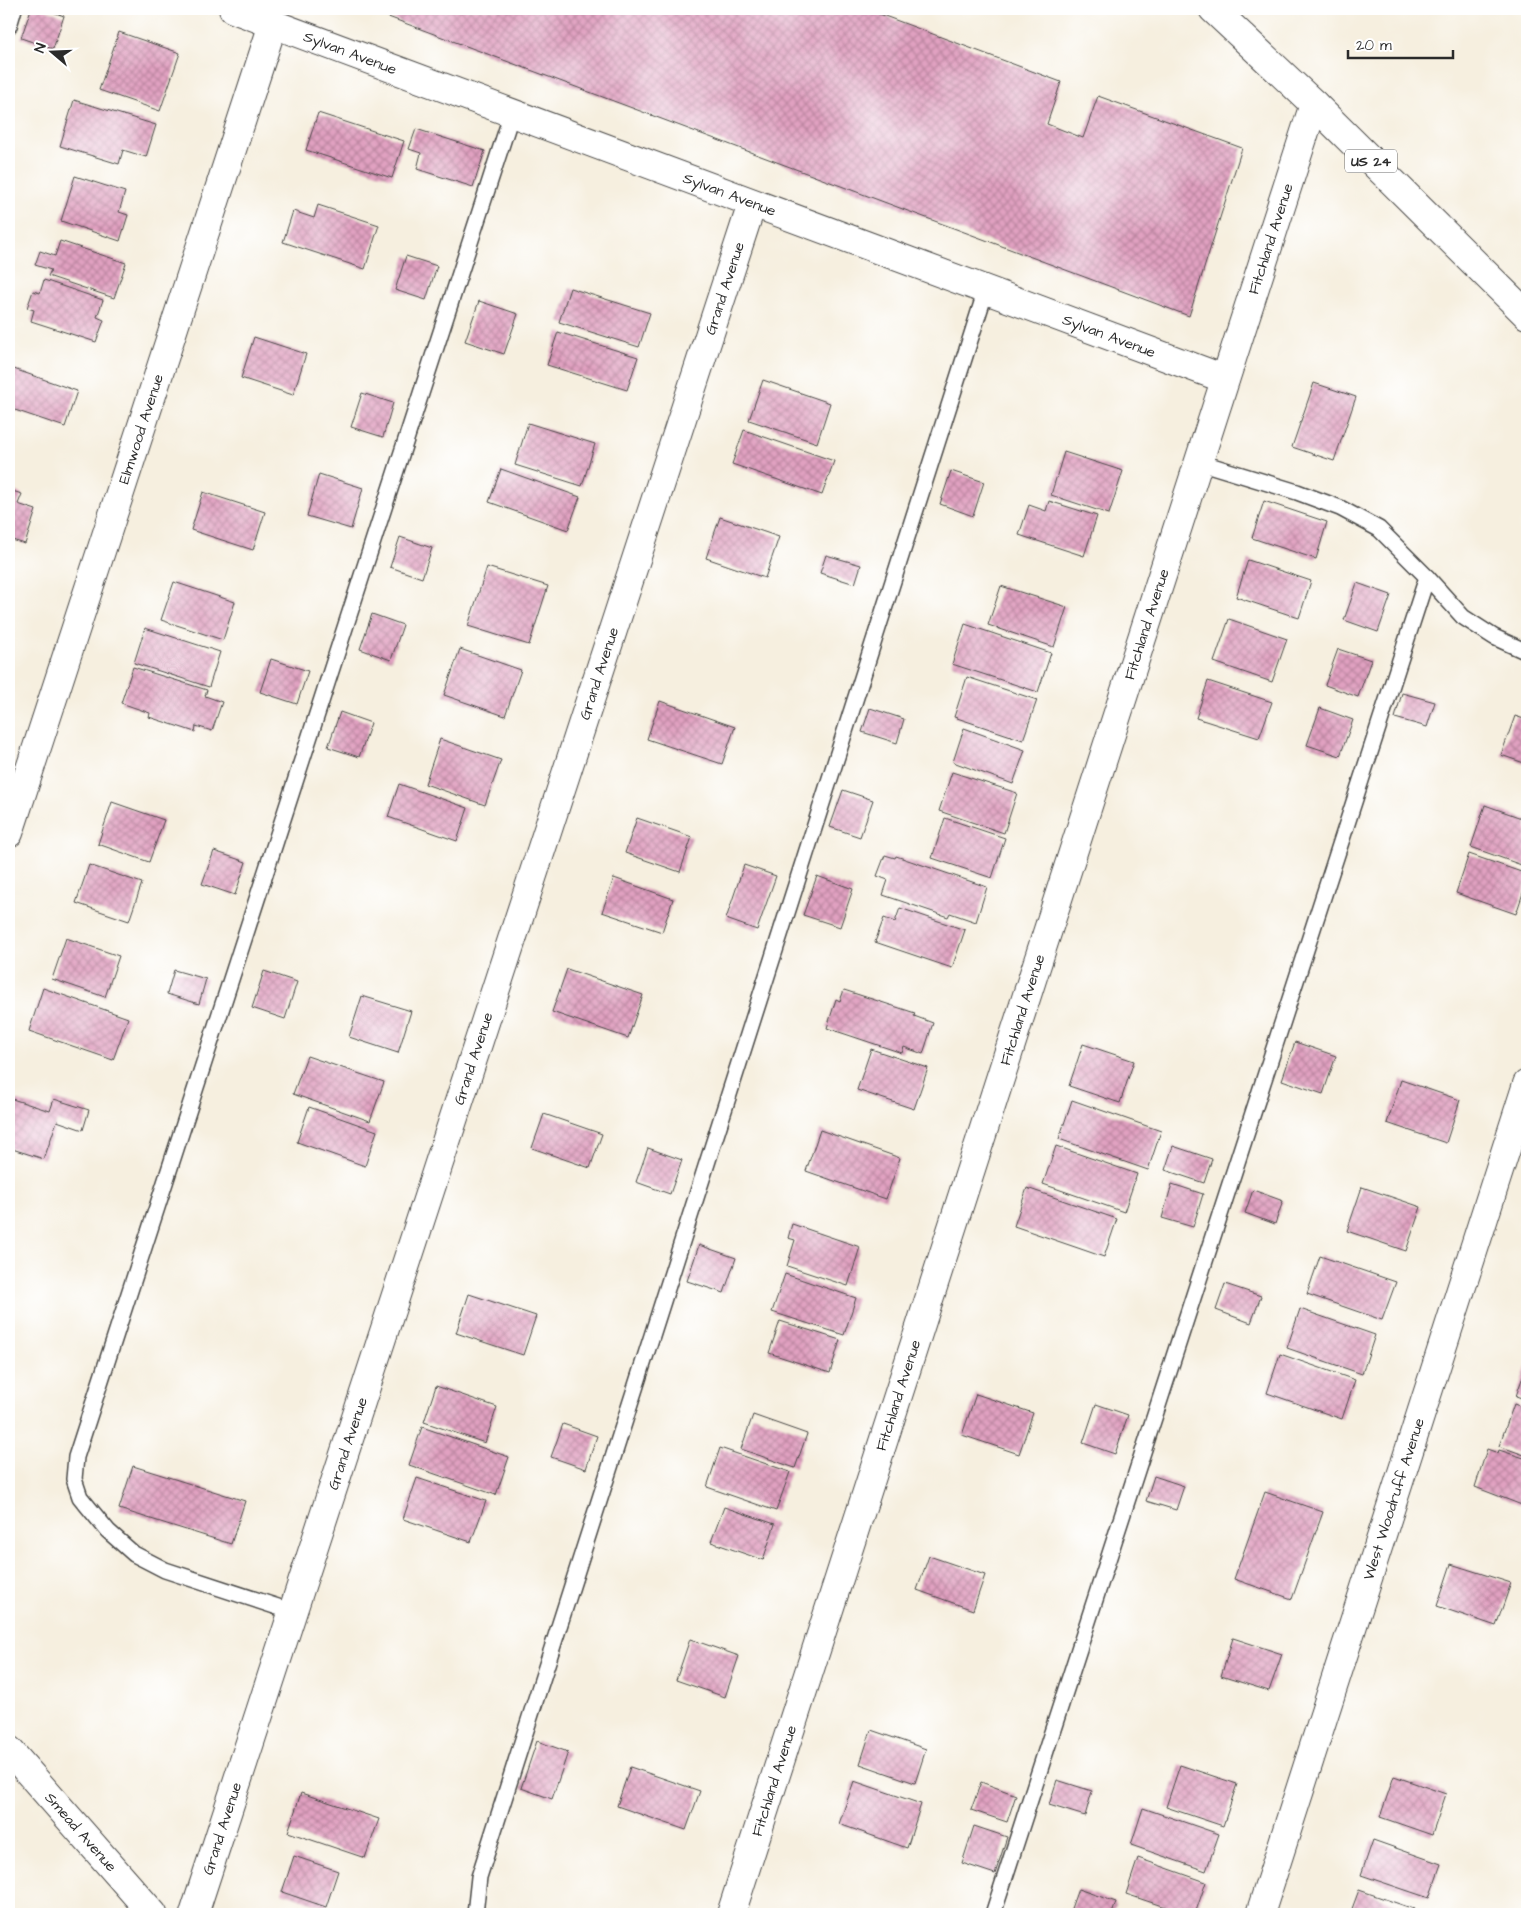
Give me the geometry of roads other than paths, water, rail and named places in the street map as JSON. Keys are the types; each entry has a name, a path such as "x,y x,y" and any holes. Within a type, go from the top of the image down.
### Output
{"street":[{"name":"Sylvan Avenue","path":"233,9 1225,379"},
{"name":"US 24","path":"1213,9 1314,104 1527,315"},
{"name":"Elmwood Avenue","path":"9,833 273,24"},
{"name":"Fitchland Avenue","path":"731,1914 1314,104"},
{"name":"Grand Avenue","path":"194,1914 752,204"},
{"name":"West Woodruff Avenue","path":"1260,1914 1527,1084"},
{"name":"Smead Avenue","path":"9,1750 153,1914"}],"lane":[{"path":"9,26 14,9"},
{"path":"293,1612 165,1570 134,1554 108,1531 80,1497 74,1479 76,1457 512,113"},
{"path":"475,1914 479,1877 986,290"},
{"path":"1199,462 1297,492 1340,508 1378,529 1427,578 1463,618 1494,637 1527,652"},
{"path":"993,1914 1427,578"}]}
